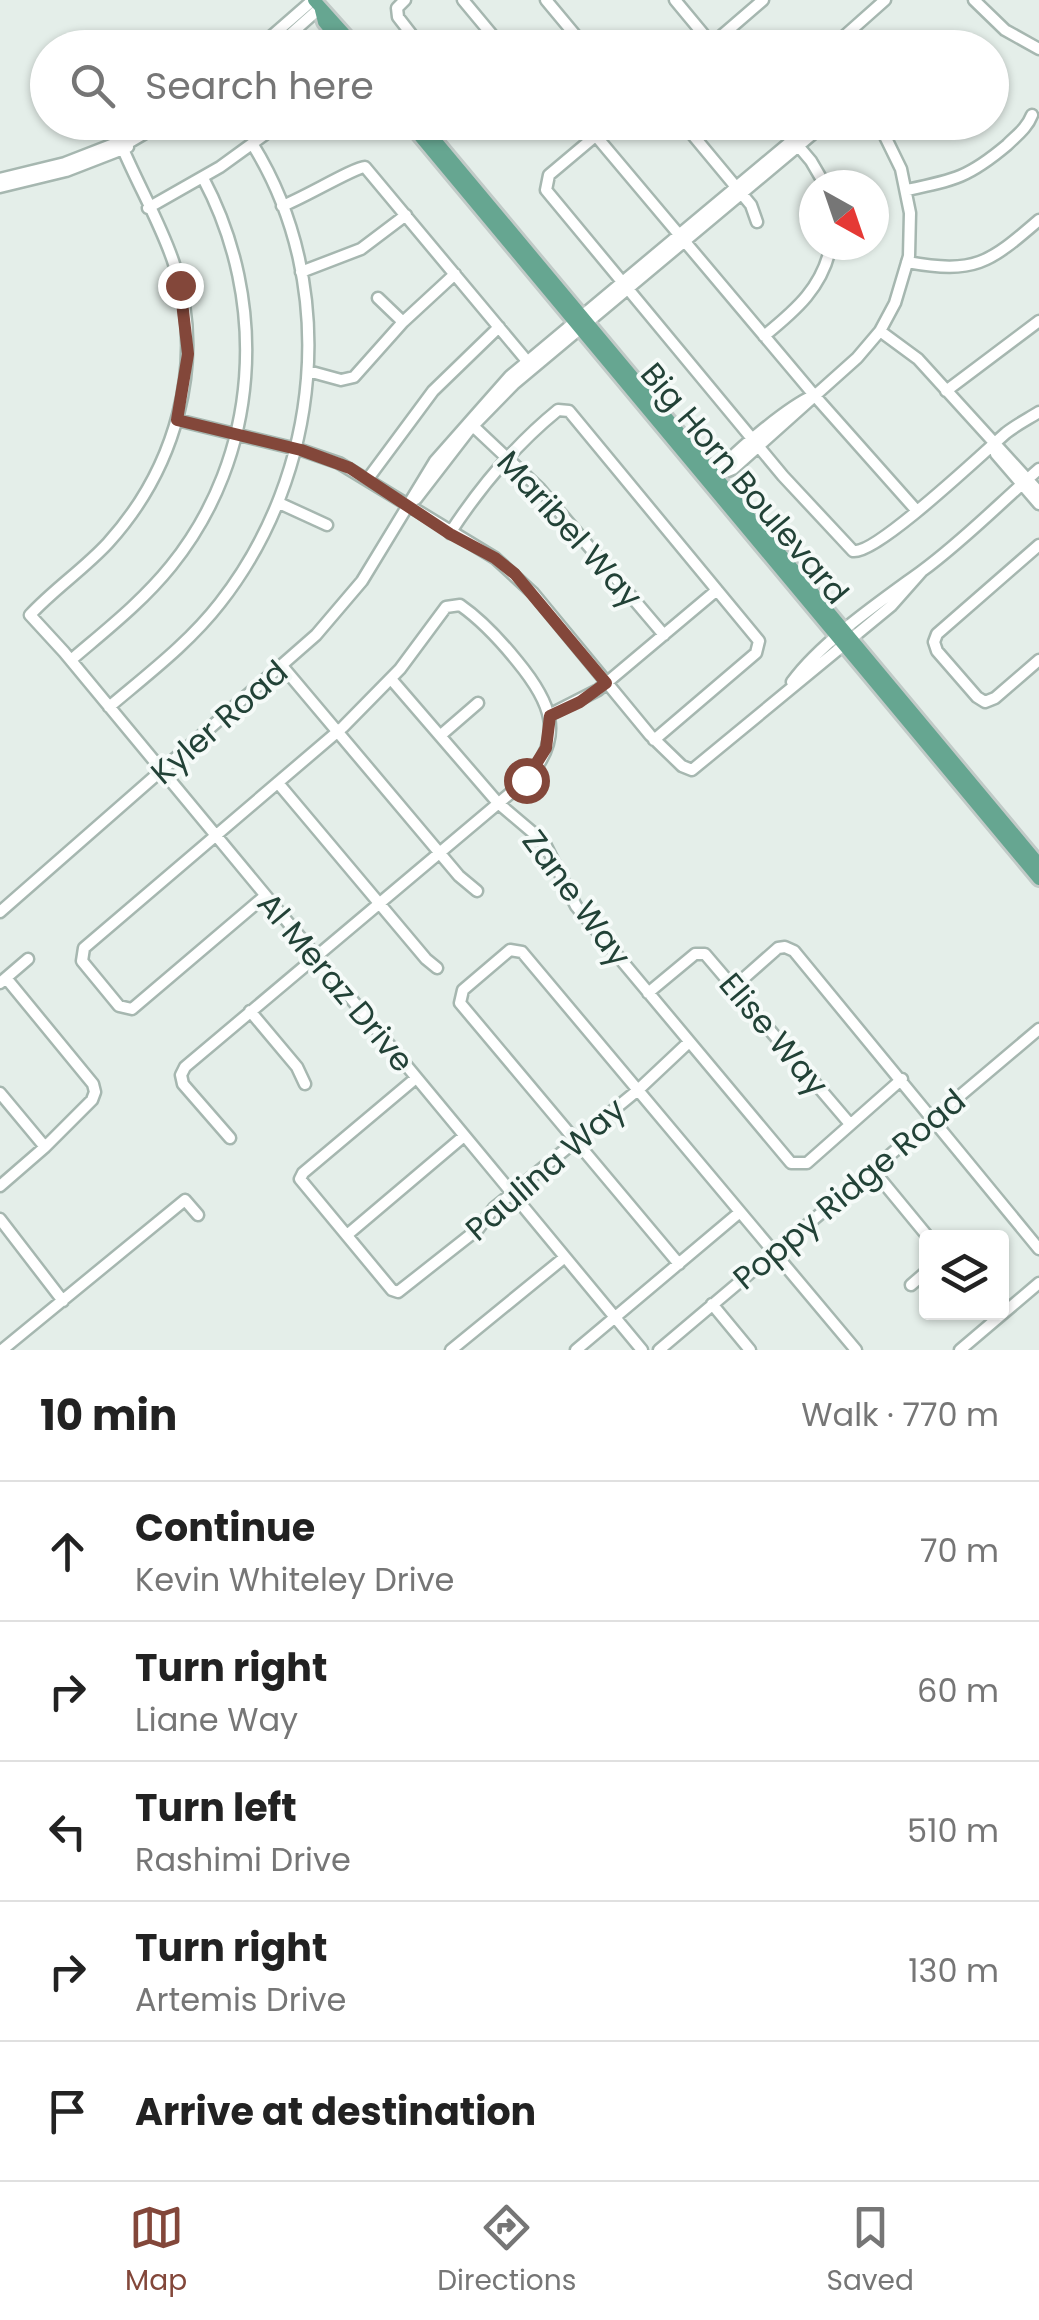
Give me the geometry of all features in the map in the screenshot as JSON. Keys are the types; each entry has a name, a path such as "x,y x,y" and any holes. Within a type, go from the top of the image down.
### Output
{"main road":[{"path":"319,2 324,22 331,30"},
{"path":"319,2 342,30"},
{"name":"Big Horn Boulevard","path":"424,140 716,476 1039,879"},
{"name":"Big Horn Boulevard","path":"434,140 581,322 1039,864"}],"street":[{"path":"405,0 397,8 398,17 408,30"},
{"path":"464,0 488,30"},
{"path":"546,0 571,30"},
{"path":"675,0 700,30"},
{"path":"731,30 763,0"},
{"path":"974,0 1006,30"},
{"path":"282,30 319,2"},
{"path":"292,30 319,2"},
{"path":"850,30 880,2"},
{"path":"1009,32 1039,50"},
{"path":"907,190 950,182 977,170 1023,131 1032,115"},
{"path":"0,179 85,157 122,140"},
{"path":"123,150 133,140"},
{"path":"0,186 66,171 141,140"},
{"path":"148,208 203,178 259,140"},
{"path":"591,140 549,175 545,187 756,443 855,552 865,550 917,511 993,445 1039,412"},
{"path":"599,140 814,396 917,511"},
{"path":"697,140 739,190 757,222"},
{"path":"793,140 814,170"},
{"name":"Kyler Road","path":"0,912 283,667 347,600 408,507 473,426 514,384 624,285 800,140"},
{"path":"716,476 730,471 756,443 805,408 880,331 900,291 908,262 911,224 907,190 888,140"},
{"path":"110,707 180,647 218,606 255,552 279,503 298,449 308,372 308,322 300,272 282,206 253,145"},
{"path":"123,150 172,258 183,298 187,367 177,420 298,449 350,468 450,534 495,558 515,574 654,740 692,770 788,687 808,664 845,638 1039,469"},
{"path":"282,206 311,195 362,166 527,361"},
{"path":"70,660 132,608 183,550 216,493 236,434 246,373 244,307 231,242 203,178"},
{"path":"300,272 361,249 406,215"},
{"path":"908,262 943,268 970,266 1001,252 1039,220"},
{"path":"764,336 812,292 827,260"},
{"path":"308,372 352,379 403,322 455,274"},
{"path":"378,298 403,322"},
{"path":"946,391 1039,321"},
{"name":"Kyler Road","path":"408,507 442,451 527,361 581,322"},
{"path":"367,480 426,399 499,327"},
{"path":"880,331 918,360 993,445 1002,450 1039,504"},
{"path":"450,534 508,457 556,412 565,409 760,644 756,653 654,740"},
{"name":"Al Meraz Drive","path":"177,420 156,473 129,516 97,554 30,615 642,1350"},
{"name":"Maribel Way","path":"473,426 549,498 664,635"},
{"path":"1025,482 1039,492"},
{"path":"279,503 327,525"},
{"path":"1039,546 939,632 934,642 947,662 985,702 1039,660"},
{"path":"550,716 580,702 606,683 718,590"},
{"path":"230,1138 185,1086 182,1072 526,780 540,762 548,740 550,716 542,692 477,618 455,603 446,607 391,679 338,732 84,948 84,964 119,1006 132,1009 265,896"},
{"path":"283,667 439,853 477,891"},
{"name":"Zane Way","path":"391,679 498,803 544,842 576,906 788,1161 798,1166 810,1162 850,1124"},
{"path":"441,735 478,703"},
{"path":"278,783 437,968"},
{"path":"735,986 778,948 792,949 1039,1249"},
{"path":"679,1264 460,1003 463,990 512,949 520,950 856,1350"},
{"name":"Elise Way","path":"648,993 701,952 735,986 850,1124"},
{"path":"0,1186 92,1100 95,1089 3,981 28,959"},
{"path":"250,1012 297,1067 304,1084"},
{"name":"Poppy Ridge Road","path":"659,1350 1039,1029"},
{"name":"Paulina Way","path":"347,1235 392,1290 398,1292 478,1229 494,1208 638,1090 688,1042"},
{"path":"416,1078 301,1174 300,1179 347,1235 464,1136"},
{"path":"850,1124 902,1080"},
{"path":"0,1093 45,1147"},
{"path":"873,1170 922,1230"},
{"path":"2,1350 185,1200 198,1215"},
{"path":"576,1350 740,1212"},
{"path":"0,1219 63,1300"},
{"path":"451,1350 565,1257"},
{"path":"911,1284 919,1278"},
{"path":"1009,1305 1039,1283"},
{"path":"712,1304 750,1350"},
{"path":"960,1350 990,1320"}],"route":[{"path":"180,285 188,354 177,420 301,450 350,468 515,574 606,683 580,702 550,716 546,748 526,780"}]}
